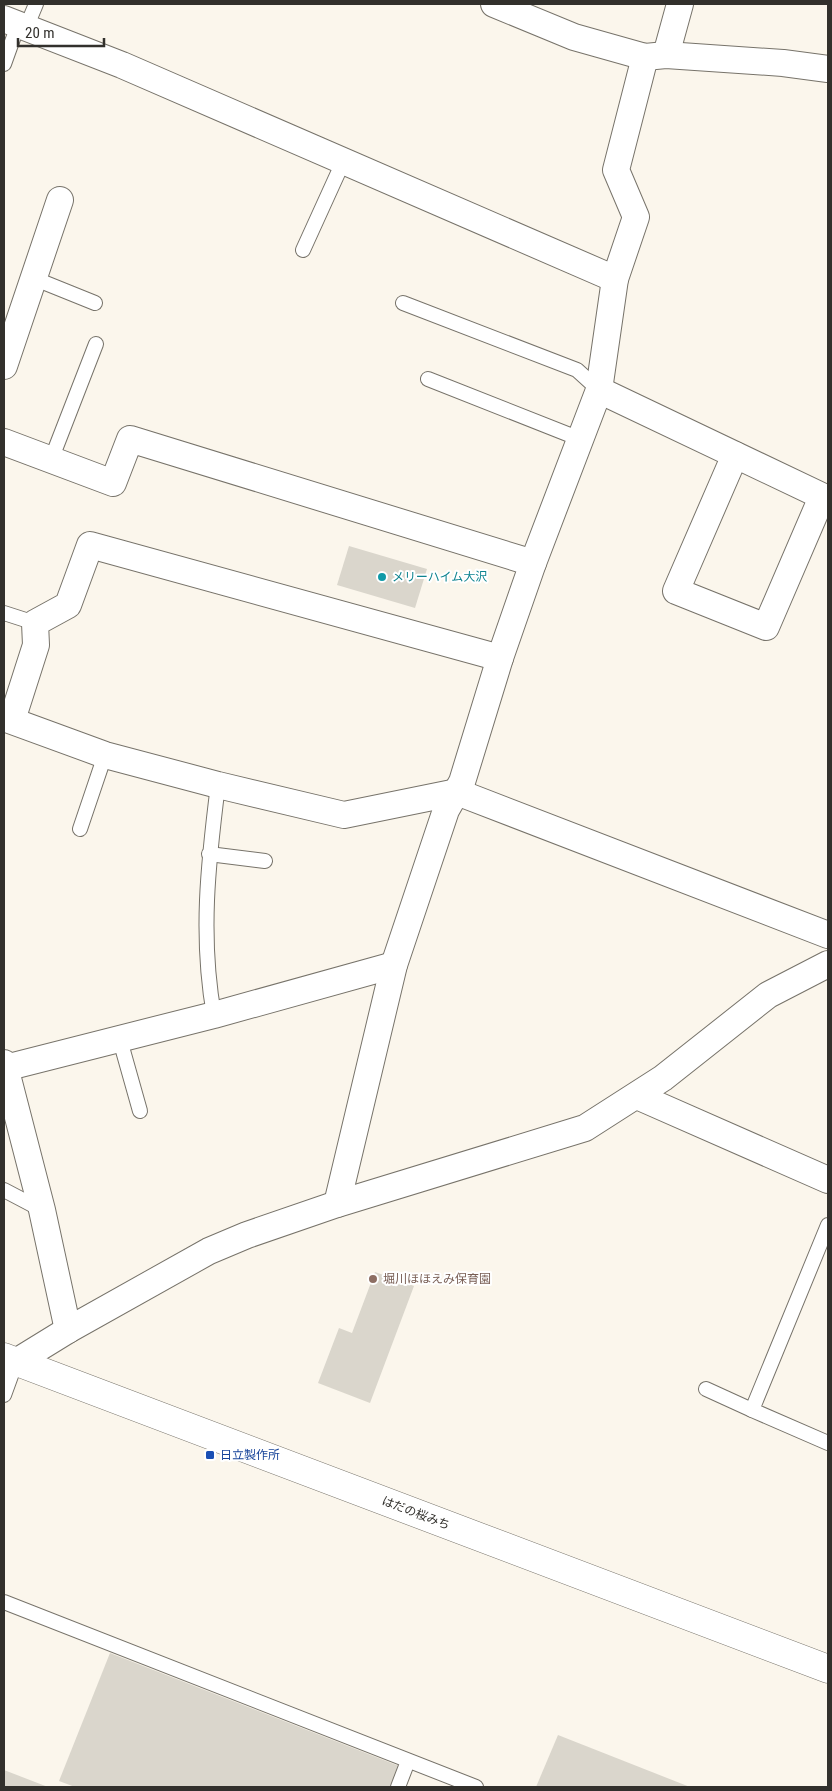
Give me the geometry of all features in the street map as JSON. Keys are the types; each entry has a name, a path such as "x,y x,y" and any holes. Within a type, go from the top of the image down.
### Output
{"street":[{"path":"494,4 574,37 655,56 783,63 828,69"},
{"path":"337,1204 394,965 446,810 457,792 532,563 599,390 615,279 636,216 616,170 655,56 680,4"},
{"path":"16,24 122,66 615,279"},
{"path":"4,366 60,200"},
{"path":"599,390 825,498 766,627 676,591 735,456"},
{"path":"4,442 113,483 130,438 532,563"},
{"path":"500,658 90,545 68,605 35,624 36,645 8,719 105,755 218,786 344,815 457,792 828,935"},
{"path":"10,1360 68,1330 209,1251 247,1235 337,1204 585,1128 637,1096 768,995 828,964"},
{"path":"68,1330 42,1210 5,1073 394,965"},
{"path":"637,1096 828,1180"},
{"name":"はだの桜みち","path":"10,1360 828,1669"}],"lane":[{"path":"4,64 16,24 36,4"},
{"path":"303,250 343,162"},
{"path":"34,278 95,303"},
{"path":"403,303 577,370 599,390"},
{"path":"50,460 96,344"},
{"path":"428,379 580,439"},
{"path":"4,613 35,624"},
{"path":"80,829 105,755"},
{"path":"214,1015 207,975 206,905 218,786"},
{"path":"210,854 264,861"},
{"path":"120,1040 140,1111"},
{"path":"4,1190 42,1210"},
{"path":"752,1410 828,1225"},
{"path":"4,1395 10,1360"},
{"path":"706,1389 828,1443"},
{"path":"4,1602 476,1787"},
{"path":"398,1787 408,1761"}],"building":[{"name":"メリーハイム大沢","path":"349,546 427,569 415,608 337,585"},
{"path":"375,1272 414,1286 370,1403 318,1383 339,1328 352,1333"},
{"path":"110,1653 399,1766 390,1787 75,1787 59,1781"},
{"path":"558,1735 690,1787 536,1787"},
{"path":"4,1770 48,1787 4,1787"}],"place":[{"name":"メリーハイム大沢","path":"382,577"},
{"name":"堀川ほほえみ保育園","path":"373,1279"},
{"name":"日立製作所","path":"210,1455"}]}
